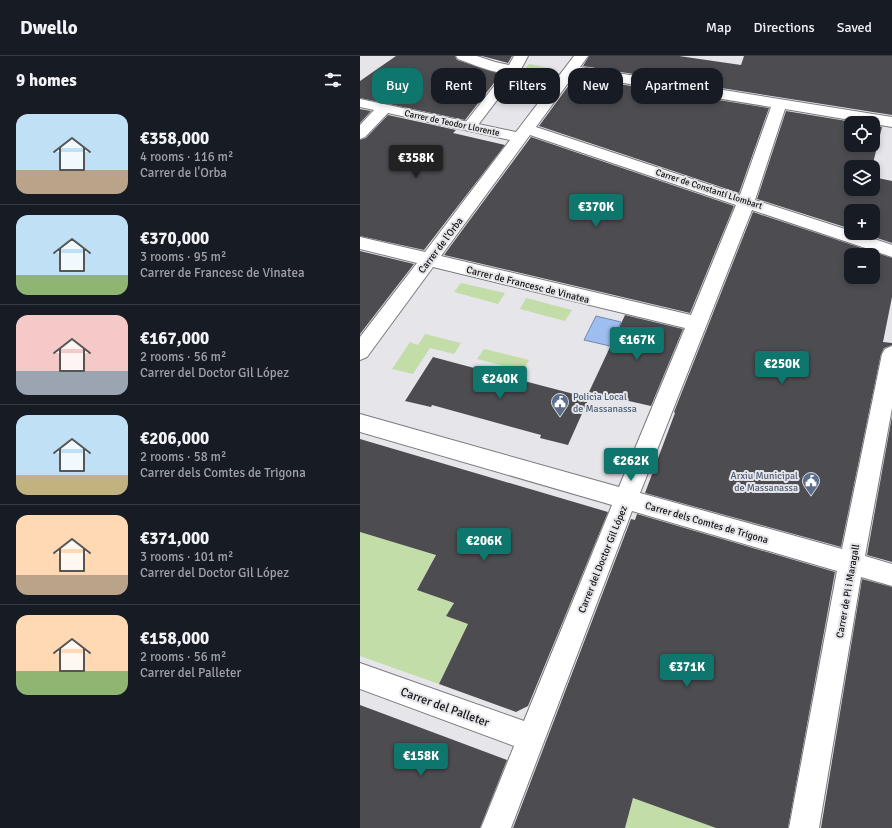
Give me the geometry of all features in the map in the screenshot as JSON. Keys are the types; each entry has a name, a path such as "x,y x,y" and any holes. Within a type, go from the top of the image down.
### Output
{"street":[{"path":"462,56 503,68"},
{"path":"515,68 521,56"},
{"name":"Carrer de l'Orba","path":"572,68 581,56"},
{"name":"Carrer de l'Orba","path":"360,352 568,73"},
{"path":"623,79 892,122"},
{"path":"470,126 494,95"},
{"name":"Carrer de Teodor Llorente","path":"360,102 470,126 523,133"},
{"name":"Carrer del Doctor Gil López","path":"496,828 530,738 747,202 779,104"},
{"path":"360,134 385,108"},
{"name":"Carrer de Constantí Llombart","path":"523,133 747,202 892,251"},
{"name":"Carrer de Francesc de Vinatea","path":"360,243 697,324"},
{"name":"Carrer de Pi i Maragall","path":"804,828 851,563 892,354"},
{"name":"Carrer dels Comtes de Trigona","path":"360,423 892,575"},
{"name":"Carrer del Palleter","path":"360,676 530,738"}],"green space":[{"path":"529,64 550,68 526,68"},
{"path":"461,283 505,293 498,304 454,292"},
{"path":"526,298 572,310 565,321 520,309"},
{"path":"425,334 461,343 454,354 430,348 413,374 392,369 410,342 418,345"},
{"path":"484,349 529,360 523,371 477,359"},
{"path":"360,532 436,554 417,590 454,603 446,616 479,628 465,631 439,684 360,656"},
{"path":"633,798 716,828 625,828"}],"water":[{"path":"596,316 621,322 610,346 584,340"}],"building":[{"path":"396,56 455,56 457,60 482,68 431,68 431,104 478,104 465,120 389,104 423,104 423,68 379,68"},
{"path":"482,56 512,56 508,63"},
{"path":"589,56 679,56 741,65 744,56 892,56 892,115 723,88 723,68 631,68 631,74 623,72 623,68 596,68 583,66"},
{"path":"486,69 494,72 494,83 486,93"},
{"path":"372,73 372,101 360,98 360,81"},
{"path":"623,85 631,86 631,104 723,104 723,101 769,108 739,193 539,126 555,104 560,104 560,97 568,87 568,104 623,104"},
{"path":"360,109 371,111 360,123"},
{"path":"786,111 844,121 844,152 876,152 874,160 844,160 844,196 880,196 880,178 892,181 892,243 880,239 880,204 844,204 844,227 757,199"},
{"path":"388,115 456,130 453,133 505,145 424,250 360,236 360,140 366,138"},
{"path":"531,137 734,206 690,313 444,255"},
{"path":"753,212 862,248 844,248 844,284 880,284 880,254 892,258 892,297 883,342 892,343 892,345 884,348 881,354 841,547 645,493 675,413 674,412"},
{"path":"360,251 414,264 360,334"},
{"path":"625,315 683,329 651,406 589,392"},
{"path":"433,357 589,398 568,445 540,438 541,435 432,405 431,407 405,401"},
{"path":"892,416 892,562 867,555"},
{"path":"360,439 608,512 528,706 516,712 439,684 468,624 446,616 454,603 417,590 436,555 360,532"},
{"path":"637,514 835,572 788,828 716,828 633,798 625,828 513,828 631,519 635,520"},
{"path":"862,579 892,587 892,828 821,828"},
{"path":"360,705 507,760 480,828 360,828"}],"place":[{"name":"Policia Local de Massanassa","path":"560,417"},
{"name":"Arxiu Municipal de Massanassa","path":"811,496"}]}
